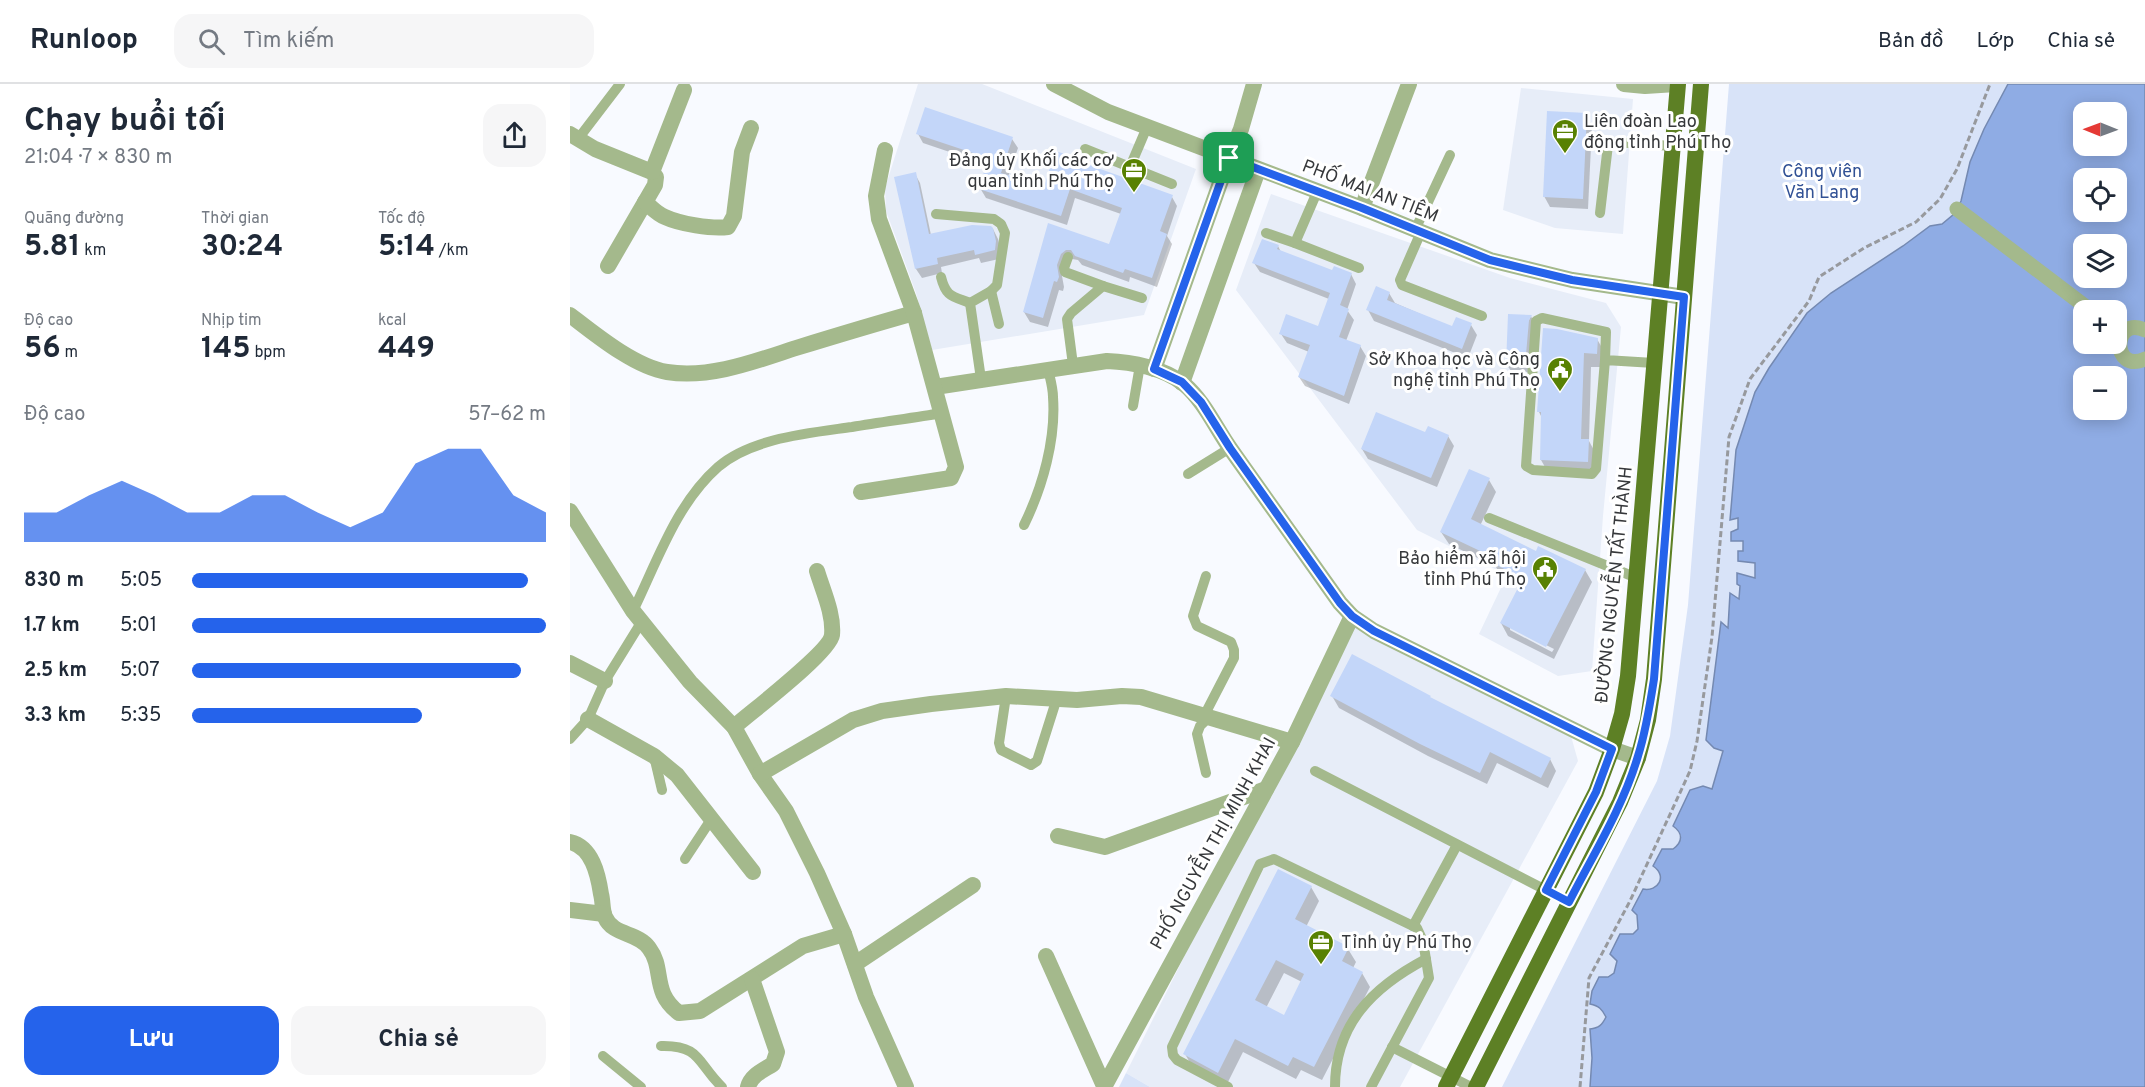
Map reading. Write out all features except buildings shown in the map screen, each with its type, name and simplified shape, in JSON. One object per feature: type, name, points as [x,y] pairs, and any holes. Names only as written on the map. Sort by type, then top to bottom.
[{"type":"main road","name":"ĐƯỜNG NGUYỄN TẤT THÀNH","points":[[1449,1082],[1596,792],[1622,714],[1637,579],[1677,84]]},
{"type":"main road","points":[[1476,1087],[1620,802],[1638,758],[1648,720],[1654,679],[1701,84]]},
{"type":"street","name":"PHỐ MAI AN TIÊM","points":[[1054,84],[1108,112],[1362,208],[1490,260],[1541,274],[1684,297]]},
{"type":"street","points":[[1147,367],[1241,129],[1254,84]]},
{"type":"street","points":[[1362,208],[1409,84]]},
{"type":"street","points":[[1624,84],[1645,86],[1677,84]]},
{"type":"street","points":[[652,172],[684,90]]},
{"type":"street","points":[[645,202],[663,216],[673,220],[716,228],[728,227],[734,216],[742,152],[751,128]]},
{"type":"street","points":[[574,136],[596,149],[652,172],[656,177],[655,185],[608,266]]},
{"type":"street","points":[[861,492],[951,478],[956,467],[914,313],[879,219],[876,196],[885,150]]},
{"type":"street","points":[[1182,382],[1258,170]]},
{"type":"street","points":[[1957,209],[2077,300]]},
{"type":"street","points":[[570,315],[600,339],[632,359],[666,372],[705,373],[750,362],[914,313]]},
{"type":"street","points":[[2127,329],[2136,327],[2145,330]]},
{"type":"street","points":[[2123,354],[2134,362],[2145,359]]},
{"type":"street","points":[[935,387],[1107,360],[1147,367],[1182,382],[1201,402],[1230,448],[1340,603],[1352,616],[1374,631],[1612,749],[1638,758]]},
{"type":"street","points":[[570,511],[638,616],[690,682],[734,727],[760,774],[786,811],[844,934],[866,997],[906,1087]]},
{"type":"street","points":[[734,727],[812,660],[832,638],[832,622],[817,571]]},
{"type":"street","name":"PHỐ NGUYỄN THỊ MINH KHAI","points":[[1104,1087],[1292,742],[1352,616]]},
{"type":"street","points":[[570,663],[605,681]]},
{"type":"street","points":[[760,774],[853,720],[892,710],[1006,696],[1057,699],[1141,697],[1292,742]]},
{"type":"street","points":[[588,719],[654,756],[677,775],[753,872]]},
{"type":"street","points":[[1058,836],[1105,847],[1266,789]]},
{"type":"street","points":[[570,842],[579,844],[586,850],[597,874],[604,914],[609,925],[649,947],[655,961],[662,994],[679,1014],[700,1011],[803,946],[844,934]]},
{"type":"street","points":[[855,964],[974,885]]},
{"type":"street","points":[[570,910],[604,914]]},
{"type":"street","points":[[1046,956],[1104,1087]]},
{"type":"street","points":[[748,1087],[750,1081],[773,1064],[777,1052],[752,979]]},
{"type":"lane","points":[[574,136],[620,84]]},
{"type":"lane","points":[[1130,167],[1147,127]]},
{"type":"lane","points":[[1600,213],[1608,145],[1613,142],[1672,147]]},
{"type":"lane","points":[[1085,149],[1172,184]]},
{"type":"lane","points":[[1450,155],[1400,280],[1402,285],[1482,316]]},
{"type":"lane","points":[[1295,243],[1317,192]]},
{"type":"lane","points":[[936,214],[994,219],[1001,224],[1005,233],[997,285],[992,291],[970,303]]},
{"type":"lane","points":[[1266,233],[1359,268]]},
{"type":"lane","points":[[1068,256],[1065,272],[1142,298]]},
{"type":"lane","points":[[941,277],[944,289],[950,295],[970,303]]},
{"type":"lane","points":[[1073,365],[1067,319],[1103,286]]},
{"type":"lane","points":[[992,291],[999,324]]},
{"type":"lane","points":[[970,303],[981,379]]},
{"type":"lane","points":[[1542,318],[1606,332],[1605,360],[1596,469],[1592,474],[1533,470],[1526,466],[1536,321],[1542,318]]},
{"type":"lane","points":[[1605,360],[1654,363]]},
{"type":"lane","points":[[1133,406],[1147,367]]},
{"type":"lane","points":[[1024,525],[1035,502],[1048,453],[1053,394],[1048,369]]},
{"type":"lane","points":[[570,739],[588,719],[638,616],[678,518],[695,492],[719,466],[747,449],[795,435],[942,413]]},
{"type":"lane","points":[[1188,474],[1230,448]]},
{"type":"lane","points":[[1489,518],[1637,579]]},
{"type":"lane","points":[[1206,576],[1193,616],[1197,626],[1231,642],[1234,650],[1234,658],[1197,734],[1206,773]]},
{"type":"lane","points":[[1006,696],[999,743],[1001,750],[1031,765],[1037,761],[1057,699]]},
{"type":"lane","points":[[654,756],[662,790]]},
{"type":"lane","points":[[1315,771],[1569,902]]},
{"type":"lane","points":[[685,859],[712,818]]},
{"type":"lane","points":[[1413,926],[1457,845]]},
{"type":"lane","points":[[1228,1087],[1177,1060],[1173,1055],[1172,1047],[1260,864],[1274,859],[1413,926],[1420,933],[1429,978],[1371,1087]]},
{"type":"lane","points":[[1335,1087],[1335,1071],[1340,1044],[1357,1013],[1378,990],[1401,972],[1426,959]]},
{"type":"lane","points":[[661,1046],[678,1046],[690,1050],[722,1087]]},
{"type":"lane","points":[[1392,1047],[1449,1082],[1471,1087]]},
{"type":"lane","points":[[603,1056],[641,1087]]},
{"type":"path","points":[[1580,1087],[1589,978],[1630,901],[1690,771],[1697,741],[1712,638],[1729,437],[1750,379],[1809,301],[1819,277],[1864,248],[1916,222],[1940,199],[1957,169],[1990,84]]},
{"type":"shaded area","points":[[918,84],[982,84],[1196,169],[1144,315],[932,350],[916,293],[886,211],[885,188]]},
{"type":"shaded area","points":[[1521,88],[1633,99],[1623,234],[1555,228],[1503,210]]},
{"type":"shaded area","points":[[1271,194],[1510,278],[1606,303],[1621,327],[1603,516],[1592,671],[1558,676],[1479,634],[1507,575],[1417,530],[1236,290]]},
{"type":"shaded area","points":[[1355,626],[1571,736],[1578,761],[1400,1087],[1150,1087],[1126,1073]]},
{"type":"green space","name":"Công viên Văn Lang","points":[[1729,84],[2008,84],[1984,129],[1970,162],[1961,201],[1954,214],[1942,224],[1930,226],[1831,293],[1807,313],[1755,392],[1736,450],[1731,520],[1738,517],[1743,551],[1755,563],[1755,578],[1740,585],[1739,600],[1730,594],[1728,629],[1721,622],[1723,751],[1712,789],[1673,826],[1679,833],[1680,840],[1676,847],[1667,850],[1654,866],[1660,873],[1660,880],[1657,886],[1649,890],[1637,915],[1638,929],[1633,934],[1627,935],[1615,957],[1617,961],[1614,973],[1604,978],[1590,1004],[1600,1008],[1606,1017],[1602,1025],[1591,1029],[1590,1087],[1502,1087],[1657,781],[1670,736],[1688,605]]},
{"type":"green space","points":[[1126,1073],[1150,1087],[1119,1087]]},
{"type":"water","points":[[2008,84],[2145,84],[2145,1087],[1590,1087],[1592,1058],[1590,1029],[1600,1026],[1606,1017],[1600,1008],[1590,1004],[1592,991],[1599,977],[1608,977],[1614,973],[1617,961],[1610,954],[1620,934],[1633,934],[1638,929],[1637,915],[1632,910],[1643,889],[1653,888],[1659,882],[1660,874],[1653,866],[1662,849],[1673,849],[1679,843],[1680,835],[1673,826],[1690,790],[1703,786],[1712,789],[1723,751],[1714,748],[1706,740],[1721,622],[1728,628],[1730,593],[1739,599],[1740,586],[1737,584],[1737,573],[1755,578],[1755,563],[1738,561],[1738,551],[1743,551],[1743,541],[1731,541],[1731,532],[1738,529],[1738,518],[1730,520],[1736,450],[1755,392],[1807,313],[1831,293],[1930,226],[1942,224],[1954,214],[1961,201],[1970,162],[1984,129]]},
{"type":"place","name":"Liên đoàn Lao động tỉnh Phú Thọ","points":[[1565,155]]},
{"type":"place","name":"Đảng ủy Khối các cơ quan tỉnh Phú Thọ","points":[[1134,194]]},
{"type":"place","name":"Sở Khoa học và Công nghệ tỉnh Phú Thọ","points":[[1560,393]]},
{"type":"place","name":"Bảo hiểm xã hội tỉnh Phú Thọ","points":[[1545,592]]},
{"type":"place","name":"Tỉnh ủy Phú Thọ","points":[[1321,966]]},
{"type":"route","points":[[1229,158],[1362,208],[1490,260],[1572,280],[1684,297],[1654,679],[1648,720],[1638,758],[1620,802],[1569,902],[1546,890],[1596,792],[1612,749],[1374,631],[1352,616],[1340,603],[1230,448],[1201,402],[1182,382],[1154,369],[1229,158]]}]
